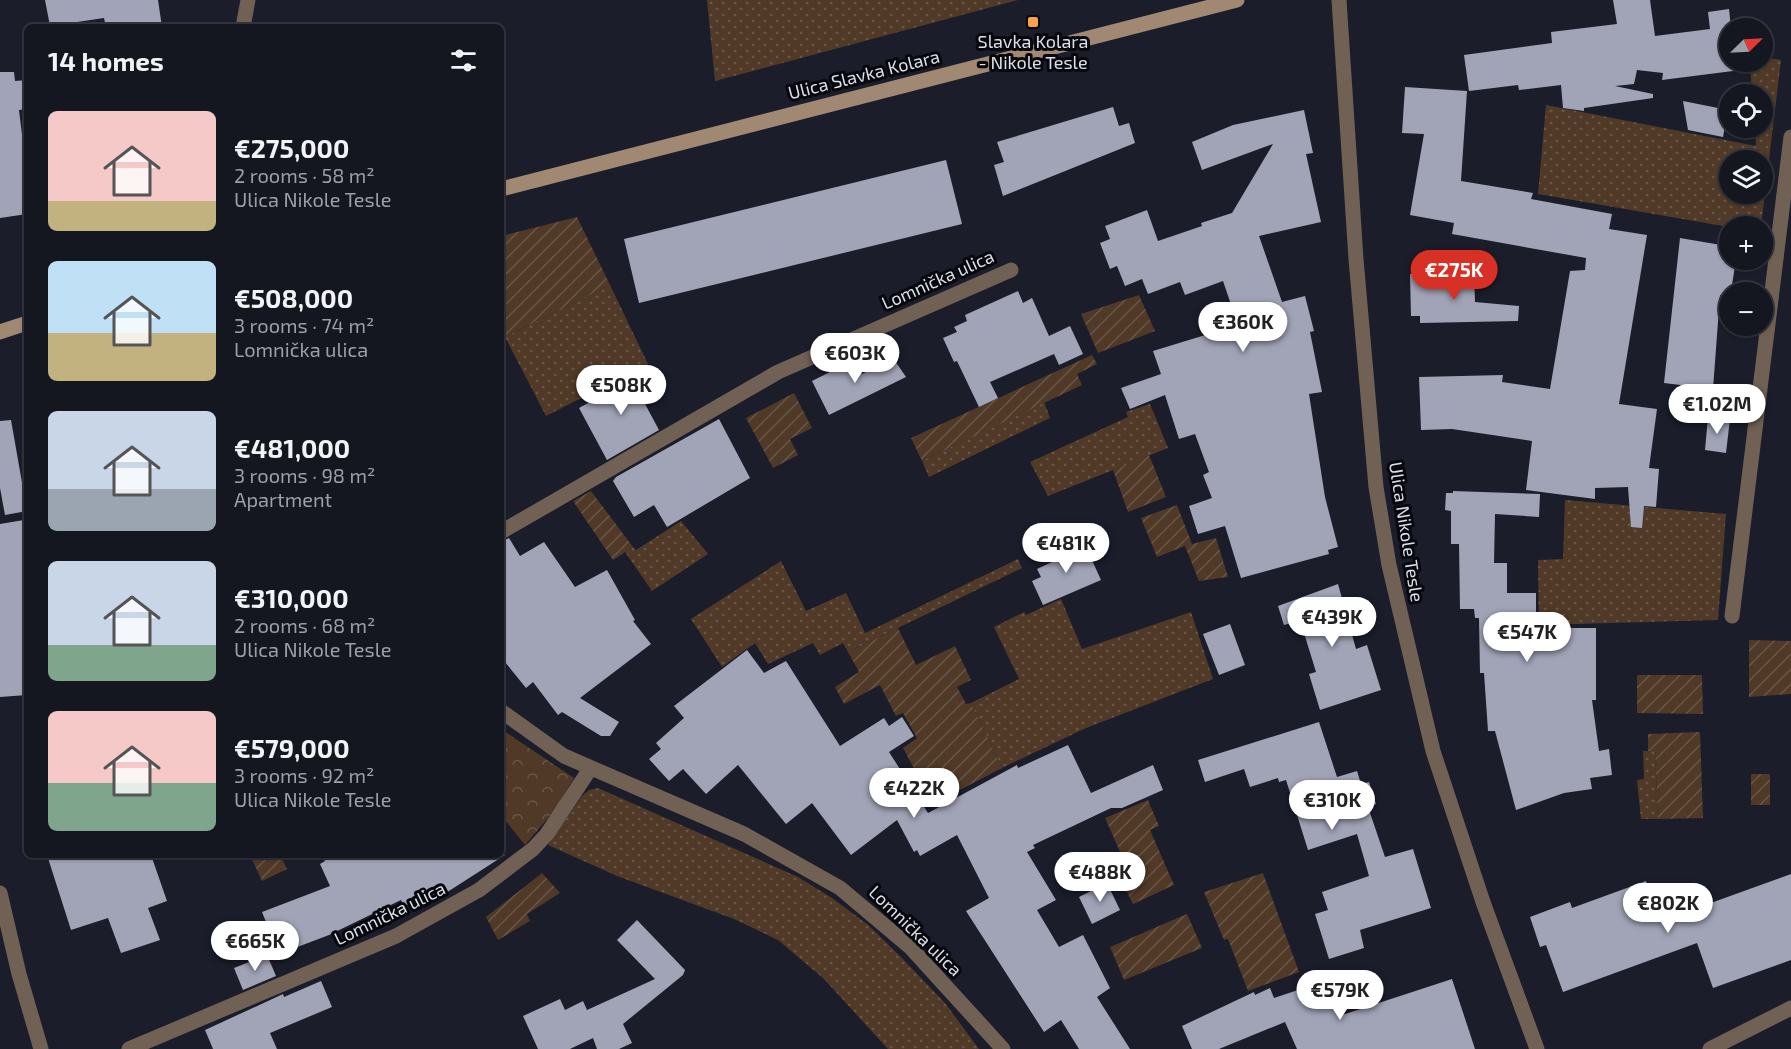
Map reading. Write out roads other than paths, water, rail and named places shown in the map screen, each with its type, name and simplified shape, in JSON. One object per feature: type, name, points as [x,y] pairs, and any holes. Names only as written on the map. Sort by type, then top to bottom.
[{"type":"main road","name":"Ulica Slavka Kolara","points":[[504,188],[1237,0]]},
{"type":"main road","points":[[0,332],[24,324]]},
{"type":"street","points":[[244,24],[248,0]]},
{"type":"street","name":"Ulica Nikole Tesle","points":[[1339,0],[1356,259],[1376,487],[1389,565],[1433,751],[1473,872],[1537,1049]]},
{"type":"street","points":[[1732,616],[1791,137]]},
{"type":"street","name":"Lomnička ulica","points":[[504,530],[778,372],[1011,270]]},
{"type":"street","name":"Lomnička ulica","points":[[504,713],[540,742],[590,769],[744,834],[840,888],[910,947],[1003,1049]]},
{"type":"street","name":"Lomnička ulica","points":[[129,1049],[396,936],[479,891],[533,849],[547,834],[590,769]]},
{"type":"street","points":[[0,893],[18,974],[41,1049]]},
{"type":"street","points":[[1710,1049],[1791,1009]]},
{"type":"place","name":"Slavka Kolara - Nikole Tesle","points":[[1033,22]]}]
